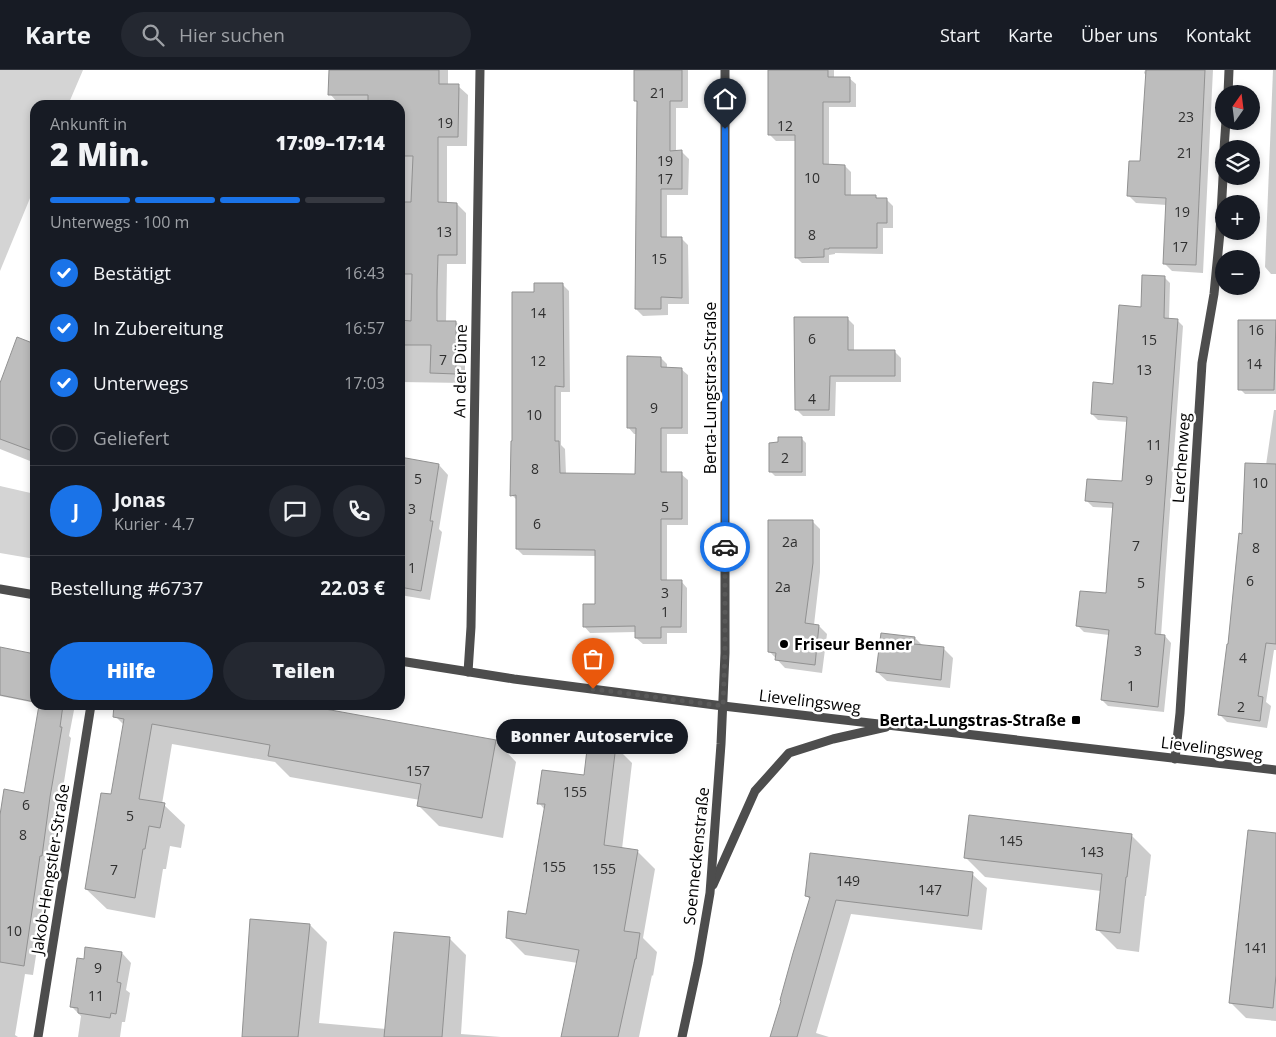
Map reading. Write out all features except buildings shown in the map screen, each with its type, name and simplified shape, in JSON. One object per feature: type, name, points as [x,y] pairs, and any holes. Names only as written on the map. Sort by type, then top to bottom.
[{"type":"street","name":"An der Düne","points":[[468,672],[471,627],[480,70]]},
{"type":"street","name":"Berta-Lungstras-Straße","points":[[723,706],[725,653],[725,70]]},
{"type":"street","points":[[1228,85],[1229,70]]},
{"type":"street","name":"Lerchenweg","points":[[1175,759],[1180,714],[1202,363],[1214,294],[1223,185]]},
{"type":"street","points":[[0,588],[30,594]]},
{"type":"street","name":"Lievelingsweg","points":[[405,662],[723,706],[1276,770]]},
{"type":"street","name":"Soenneckenstraße","points":[[682,1037],[710,892],[723,706]]},
{"type":"street","name":"Jakob-Hengstler-Straße","points":[[38,1037],[90,710]]},
{"type":"street","points":[[710,892],[755,791],[789,753],[833,739],[891,726]]},
{"type":"shaded area","points":[[0,70],[83,70],[70,100],[30,100],[30,198],[0,271]]},
{"type":"shaded area","points":[[0,486],[30,493],[30,558],[0,553]]},
{"type":"way so far","points":[[593,689],[723,706],[725,547]]},
{"type":"place","name":"Friseur Benner","points":[[784,644]]},
{"type":"place","name":"Bonner Autoservice","points":[[593,689]]},
{"type":"place","name":"Berta-Lungstras-Straße","points":[[1076,720]]},
{"type":"route","points":[[725,129],[725,547]]}]
